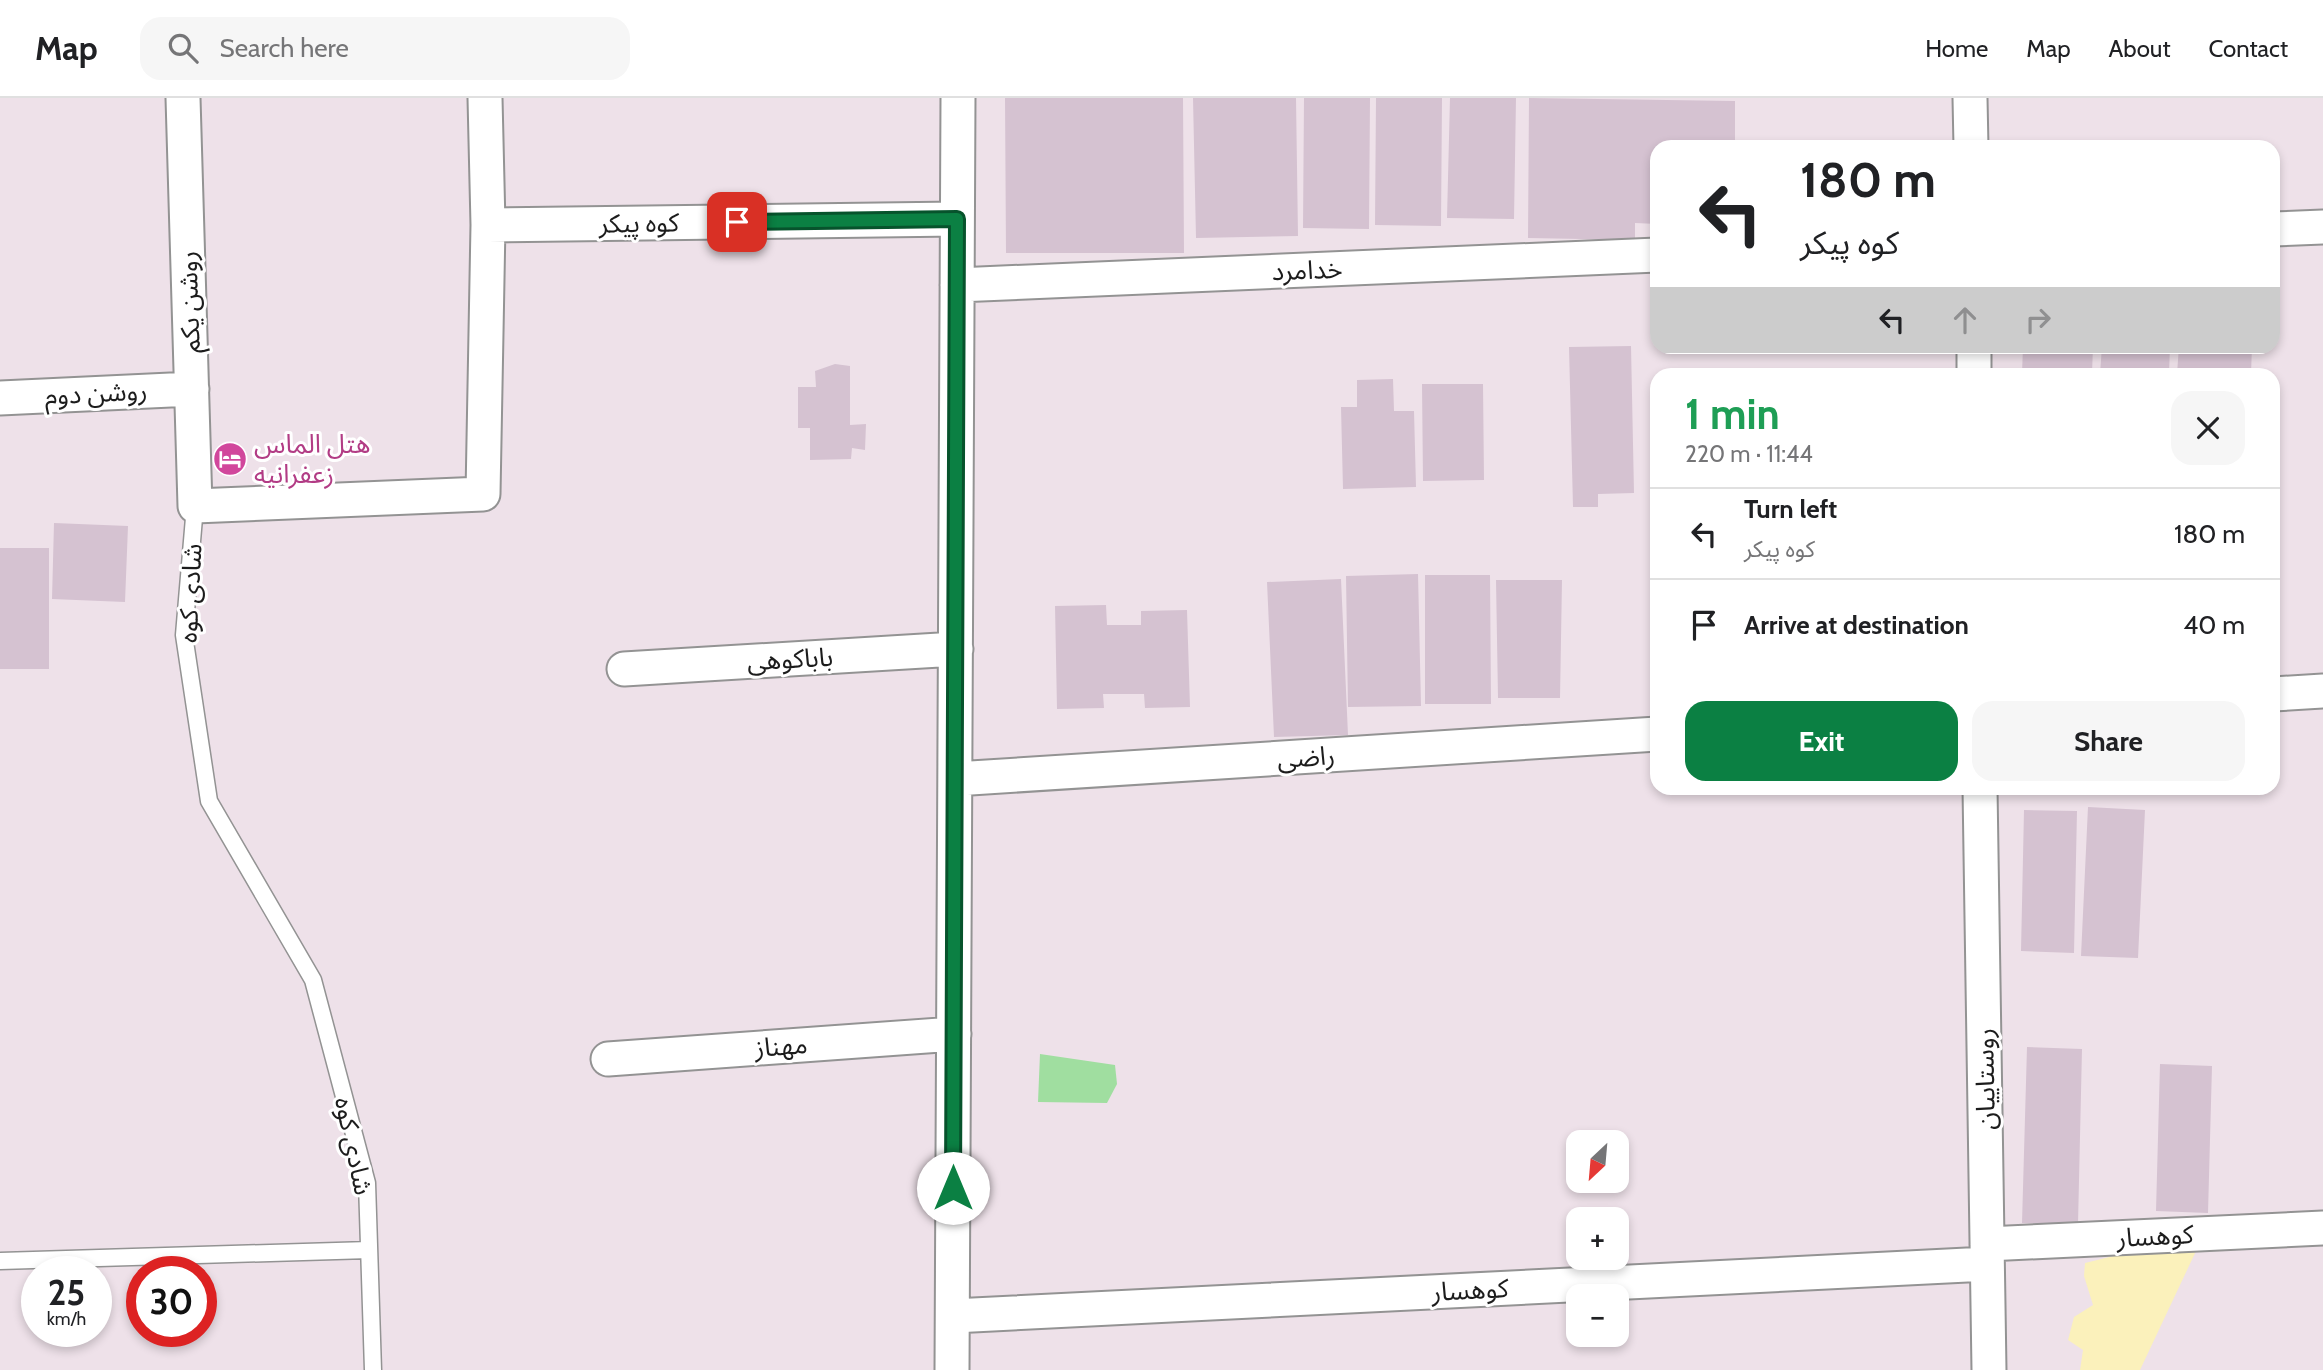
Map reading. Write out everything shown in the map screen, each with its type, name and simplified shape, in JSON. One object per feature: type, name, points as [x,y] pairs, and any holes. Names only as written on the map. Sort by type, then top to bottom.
[{"type":"street","name":"روشن یکم","points":[[183,98],[195,506]]},
{"type":"street","name":"شادی کوه","points":[[195,506],[483,495],[488,225],[485,98]]},
{"type":"street","points":[[952,1370],[958,98]]},
{"type":"street","points":[[1970,98],[1971,140]]},
{"type":"street","name":"کوه پیکر","points":[[488,225],[957,219]]},
{"type":"street","points":[[2280,229],[2323,227]]},
{"type":"street","name":"خدامرد","points":[[957,285],[1650,256]]},
{"type":"street","name":"روشن دوم","points":[[0,398],[192,389]]},
{"type":"street","name":"باباکوهی","points":[[624,669],[956,649]]},
{"type":"street","points":[[2280,694],[2323,691]]},
{"type":"street","name":"راضی","points":[[955,779],[1650,734]]},
{"type":"street","name":"روستاییان","points":[[1980,795],[1989,1370]]},
{"type":"street","name":"مهناز","points":[[608,1059],[954,1034]]},
{"type":"street","name":"کوهسار","points":[[953,1316],[1987,1254],[2323,1228]]},
{"type":"lane","name":"شادی کوه","points":[[195,506],[184,635],[209,801],[313,980],[367,1183],[373,1370]]},
{"type":"lane","points":[[0,1261],[369,1250]]},
{"type":"shaded area","points":[[1040,1054],[1115,1065],[1117,1084],[1107,1103],[1038,1102]]},
{"type":"shaded area","points":[[2204,1234],[2140,1370],[2080,1370],[2083,1350],[2068,1340],[2074,1317],[2093,1305],[2084,1276],[2085,1263]]},
{"type":"building","points":[[1005,98],[1183,98],[1184,253],[1006,253]]},
{"type":"building","points":[[1193,98],[1296,98],[1298,236],[1196,238]]},
{"type":"building","points":[[1304,98],[1370,98],[1369,229],[1303,228]]},
{"type":"building","points":[[1376,98],[1442,98],[1441,226],[1375,225]]},
{"type":"building","points":[[1450,98],[1516,98],[1514,219],[1447,218]]},
{"type":"building","points":[[1529,98],[1735,101],[1735,140],[1650,140],[1650,224],[1635,223],[1635,240],[1528,238]]},
{"type":"building","points":[[1631,346],[1634,493],[1598,494],[1598,507],[1573,507],[1569,347]]},
{"type":"building","points":[[2023,354],[2093,354],[2092,368],[2022,368]]},
{"type":"building","points":[[2101,354],[2170,354],[2169,368],[2100,368]]},
{"type":"building","points":[[2178,354],[2252,354],[2251,368],[2177,368]]},
{"type":"building","points":[[835,364],[850,366],[850,425],[866,424],[865,450],[852,448],[851,459],[810,460],[810,428],[798,428],[798,387],[816,387],[815,371]]},
{"type":"building","points":[[1393,379],[1394,411],[1414,411],[1416,487],[1343,489],[1341,407],[1357,407],[1357,380]]},
{"type":"building","points":[[1422,384],[1483,384],[1484,480],[1423,481]]},
{"type":"building","points":[[54,523],[128,526],[125,602],[52,599]]},
{"type":"building","points":[[0,548],[49,548],[49,669],[0,669]]},
{"type":"building","points":[[1418,574],[1421,706],[1348,707],[1346,576]]},
{"type":"building","points":[[1425,575],[1490,575],[1491,704],[1425,704]]},
{"type":"building","points":[[1341,579],[1348,735],[1274,737],[1267,582]]},
{"type":"building","points":[[1496,580],[1562,580],[1560,698],[1498,698]]},
{"type":"building","points":[[1106,605],[1107,625],[1141,625],[1141,611],[1187,610],[1190,707],[1145,708],[1144,694],[1103,694],[1104,708],[1057,709],[1055,606]]},
{"type":"building","points":[[2088,807],[2145,810],[2138,958],[2081,956]]},
{"type":"building","points":[[2024,810],[2077,811],[2074,953],[2021,951]]},
{"type":"building","points":[[2027,1047],[2082,1049],[2078,1224],[2022,1223]]},
{"type":"building","points":[[2160,1064],[2212,1066],[2208,1213],[2156,1211]]},
{"type":"place","name":"هتل الماس زعفرانیه","points":[[230,459]]},
{"type":"route","points":[[737,222],[957,219],[953,1188]]}]
